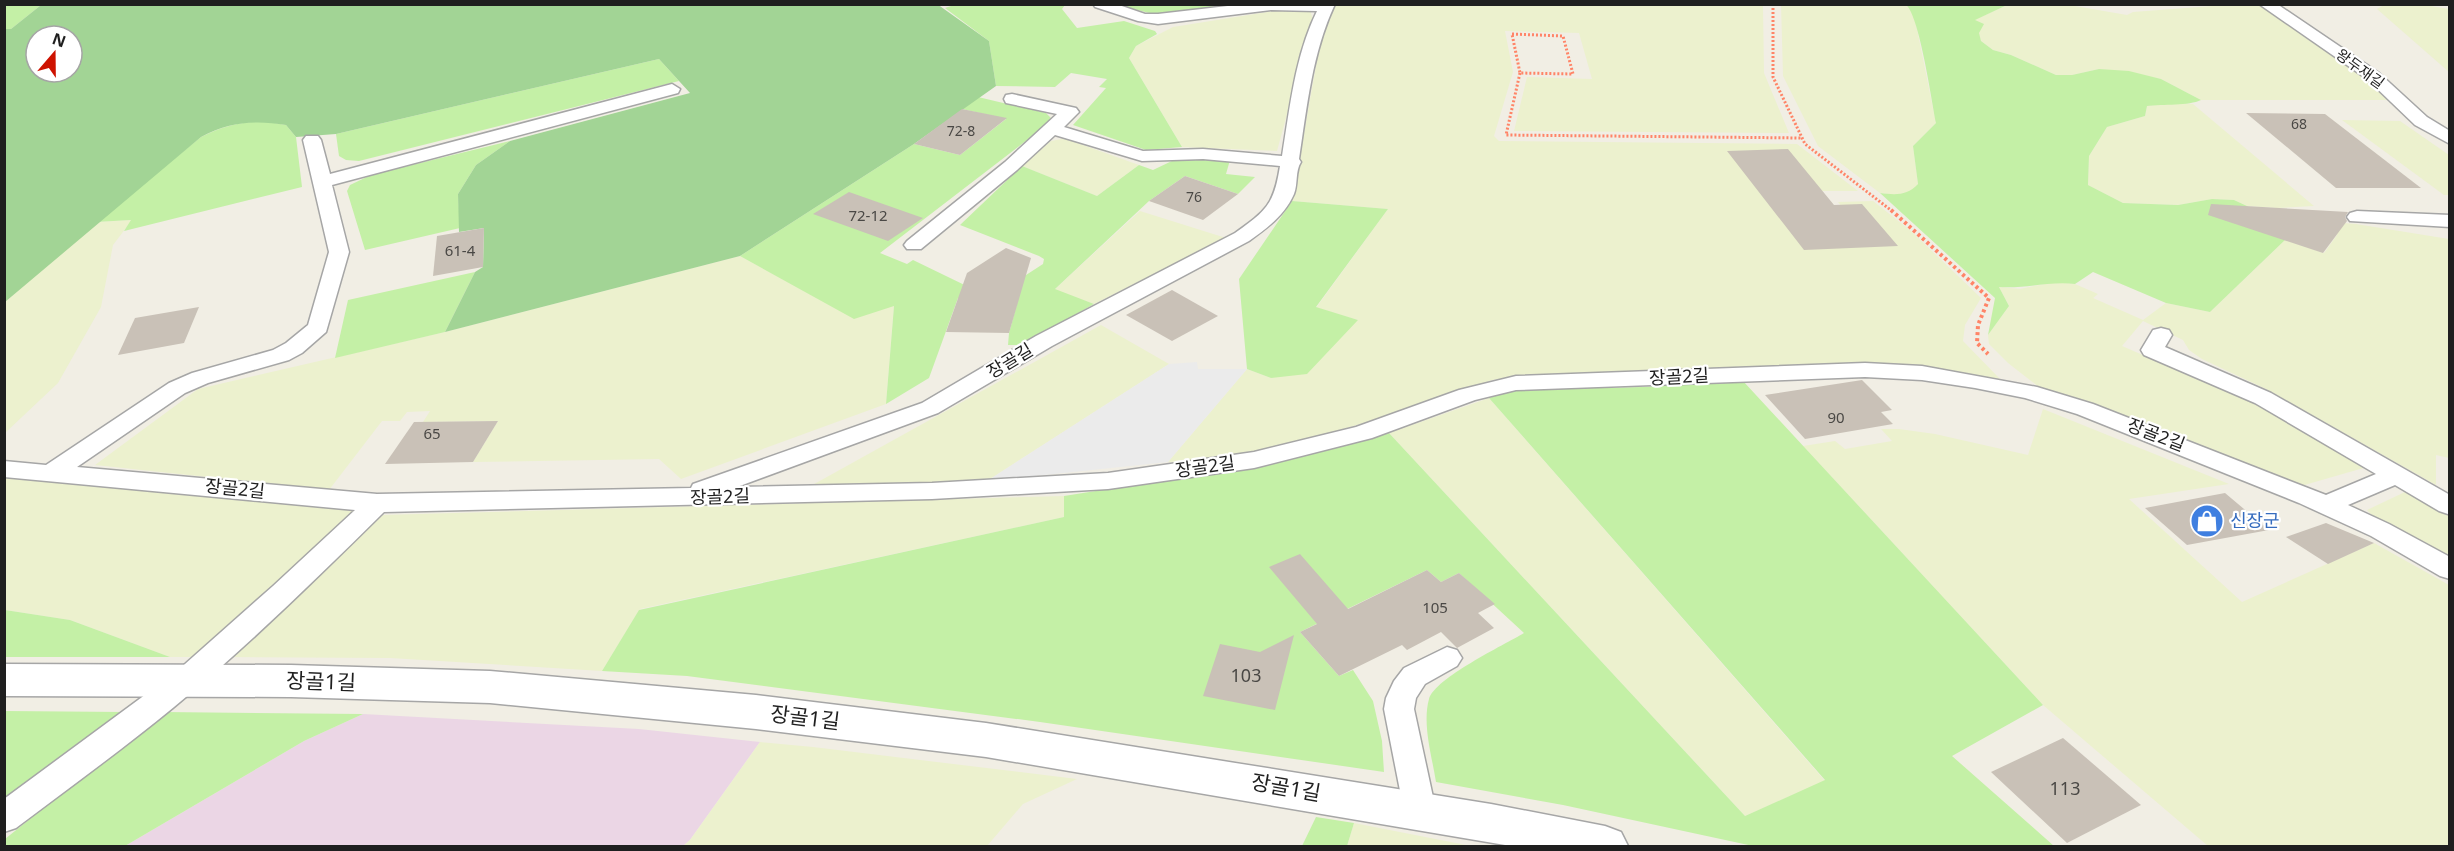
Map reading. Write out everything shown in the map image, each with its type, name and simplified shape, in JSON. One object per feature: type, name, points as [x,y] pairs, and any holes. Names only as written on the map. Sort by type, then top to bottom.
[{"type":"street","name":"장골1길","points":[[4,680],[291,681],[490,687],[756,712],[986,741],[1420,811],[1605,846]]},
{"type":"lane","name":"장골길","points":[[681,498],[930,408],[1044,341],[1242,237],[1268,218],[1285,193],[1292,162],[1301,90],[1316,29],[1327,6],[1271,6],[1158,20],[1143,18],[1100,4]]},
{"type":"lane","name":"왕두재길","points":[[2266,4],[2373,76],[2421,121],[2450,139]]},
{"type":"lane","points":[[322,182],[672,89]]},
{"type":"lane","points":[[914,246],[1011,166],[1070,112],[1012,99]]},
{"type":"lane","points":[[1052,129],[1142,156],[1212,154],[1292,162]]},
{"type":"lane","points":[[53,472],[182,385],[281,355],[312,334],[318,327],[339,252],[312,140]]},
{"type":"lane","points":[[2357,217],[2450,221]]},
{"type":"lane","points":[[2161,336],[2152,350],[2262,398],[2448,505]]},
{"type":"lane","name":"장골2길","points":[[4,469],[377,503],[932,491],[1108,481],[1254,460],[1363,433],[1467,395],[1516,383],[1865,370],[1922,373],[2029,392],[2106,416],[2325,505],[2380,530],[2450,569]]},
{"type":"lane","points":[[2325,505],[2396,476]]},
{"type":"lane","points":[[4,818],[185,681],[298,580],[377,503]]},
{"type":"lane","points":[[1420,811],[1399,709],[1401,693],[1411,678],[1447,658]]},
{"type":"path","points":[[1773,4],[1773,77],[1805,144],[1874,195],[1989,298],[1978,325],[1977,343],[2029,392]]},
{"type":"path","points":[[1520,73],[1573,74],[1563,36],[1512,34],[1520,73],[1506,135],[1802,138]]},
{"type":"shaded area","points":[[1197,362],[1198,369],[1247,369],[1168,462],[987,481],[1169,364]]},
{"type":"shaded area","points":[[363,714],[639,729],[760,742],[690,840],[683,846],[125,846],[304,741]]},
{"type":"green space","points":[[937,4],[989,41],[996,86],[914,144],[740,256],[445,332],[475,272],[483,267],[484,228],[459,232],[458,194],[476,165],[510,141],[690,93],[659,59],[336,134],[296,137],[286,125],[264,123],[232,125],[211,132],[201,137],[5,302],[5,29],[11,29],[41,5]]},
{"type":"green space","points":[[957,4],[1065,5],[1062,9],[1077,28],[1124,21],[1155,31],[1157,34],[1136,46],[1129,58],[1182,147],[1146,150],[1073,125],[1106,88],[1099,87],[1107,79],[1071,73],[1055,87],[996,86],[989,41],[945,8]]},
{"type":"green space","points":[[1781,4],[1906,4],[1911,8],[1936,123],[1913,146],[1918,184],[1912,191],[1897,195],[1880,193],[1818,146],[1783,76]]},
{"type":"green space","points":[[4,5],[41,5],[11,29],[5,29]]},
{"type":"green space","points":[[1118,5],[1241,5],[1153,14]]},
{"type":"green space","points":[[1333,5],[1763,5],[1764,73],[1789,133],[1514,131],[1527,77],[1592,79],[1579,33],[1505,31],[1513,72],[1494,136],[1499,141],[1797,144],[1858,191],[1772,191],[1857,225],[1838,202],[1873,201],[1911,231],[1981,298],[1965,325],[1963,341],[2000,379],[1932,368],[1520,376],[1492,380],[1419,407],[1288,445],[1218,459],[1168,462],[1247,369],[1271,378],[1358,320],[1316,308],[1388,209],[1292,201],[1323,26]]},
{"type":"green space","points":[[1906,5],[2007,5],[1975,20],[1984,24],[1979,33],[1981,41],[1993,50],[2011,55],[2056,75],[2072,75],[2099,69],[2129,71],[2161,79],[2201,100],[2183,104],[2147,106],[2145,116],[2107,127],[2089,156],[2088,185],[2123,203],[2178,205],[2212,199],[2234,200],[2247,206],[2285,240],[2210,312],[2166,303],[2093,272],[2075,284],[1999,287],[2009,306],[1988,335],[1995,298],[1880,193],[1900,194],[1910,191],[1918,184],[1913,146],[1936,123],[1916,24]]},
{"type":"green space","points":[[2007,5],[2069,5],[2127,15],[2133,12],[2225,5],[2261,5],[2366,76],[2391,100],[2201,100],[2161,79],[2099,69],[2072,75],[2056,75],[2011,55],[1993,50],[1981,41],[1974,20]]},
{"type":"green space","points":[[2384,5],[2425,5],[2449,9],[2449,72],[2377,9]]},
{"type":"green space","points":[[1280,10],[1310,11],[1313,19],[1277,151],[1182,147],[1129,58],[1136,46],[1173,27]]},
{"type":"green space","points":[[659,59],[679,81],[359,161],[346,160],[339,156],[336,134]]},
{"type":"green space","points":[[978,97],[1046,113],[1051,118],[1048,124],[880,253],[907,264],[913,260],[979,292],[997,294],[1043,264],[1044,259],[1039,256],[960,225],[1022,166],[1097,196],[1139,165],[1153,170],[1174,160],[1230,160],[1226,174],[1255,177],[1238,194],[1185,176],[1149,201],[1055,289],[1094,304],[1022,345],[1008,345],[1018,300],[958,298],[929,378],[886,404],[894,306],[854,319],[740,256],[914,144],[960,155],[1006,119],[962,109]]},
{"type":"green space","points":[[2172,103],[2193,104],[2314,206],[2277,208],[2247,206],[2234,200],[2212,199],[2178,205],[2123,203],[2088,185],[2089,156],[2107,127],[2145,116],[2147,106]]},
{"type":"green space","points":[[2342,120],[2400,121],[2449,155],[2449,195],[2444,195]]},
{"type":"green space","points":[[263,121],[286,125],[296,137],[302,187],[124,231],[131,220],[96,222],[201,137],[231,125]]},
{"type":"green space","points":[[1062,139],[1139,165],[1097,196],[1022,166],[1051,141]]},
{"type":"green space","points":[[510,141],[476,165],[458,194],[460,228],[365,250],[347,191],[350,185],[371,175]]},
{"type":"green space","points":[[1292,201],[1388,209],[1316,307],[1358,320],[1307,374],[1271,378],[1247,369],[1239,279]]},
{"type":"green space","points":[[1140,211],[1226,238],[1094,304],[1054,290]]},
{"type":"green space","points":[[132,220],[113,245],[101,307],[58,383],[5,433],[5,302],[96,222]]},
{"type":"green space","points":[[2329,222],[2356,224],[2449,239],[2449,458],[2436,455],[2436,485],[2266,389],[2202,359],[2189,350],[2183,340],[2143,321],[2122,346],[2249,401],[2367,467],[2301,486],[2154,426],[2039,387],[2008,363],[1989,344],[1988,335],[2009,306],[1999,287],[2020,289],[2054,282],[2075,284],[2098,294],[2093,298],[2143,320],[2166,303],[2210,312],[2285,240],[2324,253],[2337,235]]},
{"type":"green space","points":[[740,256],[854,318],[894,305],[886,404],[681,479],[659,459],[473,462],[498,421],[423,422],[430,411],[407,412],[400,421],[382,421],[329,490],[95,465],[198,389],[445,332]]},
{"type":"green space","points":[[475,272],[445,332],[335,358],[348,300]]},
{"type":"green space","points":[[1101,325],[1169,364],[987,481],[807,488]]},
{"type":"green space","points":[[1743,381],[2043,705],[1952,756],[2054,846],[1753,846],[1563,805],[1436,782],[1427,730],[1429,699],[1434,691],[1456,672],[1524,633],[1459,573],[1441,582],[1427,570],[1300,632],[1339,676],[1353,670],[1373,701],[1382,741],[1384,772],[1040,722],[687,676],[602,671],[639,610],[1064,517],[1064,496],[1267,464],[1389,433],[1745,816],[1825,780],[1489,398],[1533,389],[1625,388]]},
{"type":"green space","points":[[1489,398],[1825,781],[1745,816],[1389,433]]},
{"type":"green space","points":[[2043,409],[2229,484],[2129,499],[2242,602],[2374,543],[2449,585],[2449,846],[2208,846],[2043,705],[1803,446],[1835,441],[1845,449],[1892,441],[1881,429],[1899,429],[1935,434],[2028,455]]},
{"type":"green space","points":[[4,475],[63,478],[357,510],[196,657],[170,657],[70,620],[5,610]]},
{"type":"green space","points":[[2407,491],[2449,514],[2449,563],[2377,521],[2367,510]]},
{"type":"green space","points":[[1064,496],[1064,517],[640,609],[602,671],[390,658],[228,657],[383,515]]},
{"type":"green space","points":[[5,610],[70,620],[170,657],[5,657]]},
{"type":"green space","points":[[5,711],[125,712],[5,805]]},
{"type":"green space","points":[[163,712],[363,714],[304,741],[125,846],[5,846],[5,839]]},
{"type":"green space","points":[[760,742],[1077,779],[1023,804],[987,846],[683,846],[690,840]]},
{"type":"green space","points":[[1316,817],[1354,823],[1347,846],[1302,846]]},
{"type":"green space","points":[[1354,823],[1471,846],[1347,846]]},
{"type":"building","points":[[962,109],[1007,118],[960,155],[914,144]]},
{"type":"building","points":[[2246,113],[2325,114],[2421,188],[2336,188]]},
{"type":"building","points":[[1788,149],[1834,205],[1862,204],[1898,246],[1804,250],[1727,151]]},
{"type":"building","points":[[1185,176],[1238,194],[1203,220],[1149,201]]},
{"type":"building","points":[[849,192],[923,218],[888,241],[813,214]]},
{"type":"building","points":[[2211,204],[2348,212],[2345,217],[2347,221],[2323,253],[2208,215]]},
{"type":"building","points":[[484,228],[483,267],[433,276],[437,236]]},
{"type":"building","points":[[1006,248],[1031,258],[1009,333],[946,332],[967,273]]},
{"type":"building","points":[[1172,290],[1218,316],[1172,341],[1126,315]]},
{"type":"building","points":[[199,307],[184,343],[118,355],[135,318]]},
{"type":"building","points":[[1862,380],[1892,410],[1881,412],[1893,424],[1805,439],[1765,395]]},
{"type":"building","points":[[498,421],[473,462],[385,464],[414,422]]},
{"type":"building","points":[[2225,493],[2269,530],[2187,545],[2145,508]]},
{"type":"building","points":[[2326,523],[2374,543],[2328,564],[2286,537]]},
{"type":"building","points":[[1300,554],[1348,609],[1427,570],[1441,582],[1459,573],[1495,604],[1478,613],[1494,628],[1457,648],[1441,632],[1407,650],[1402,645],[1339,676],[1300,632],[1317,624],[1269,567]]},
{"type":"building","points":[[1294,635],[1275,710],[1203,696],[1220,644],[1260,652]]},
{"type":"building","points":[[2063,738],[2141,805],[2067,843],[1991,772]]},
{"type":"place","name":"신장군","points":[[2207,521]]}]
